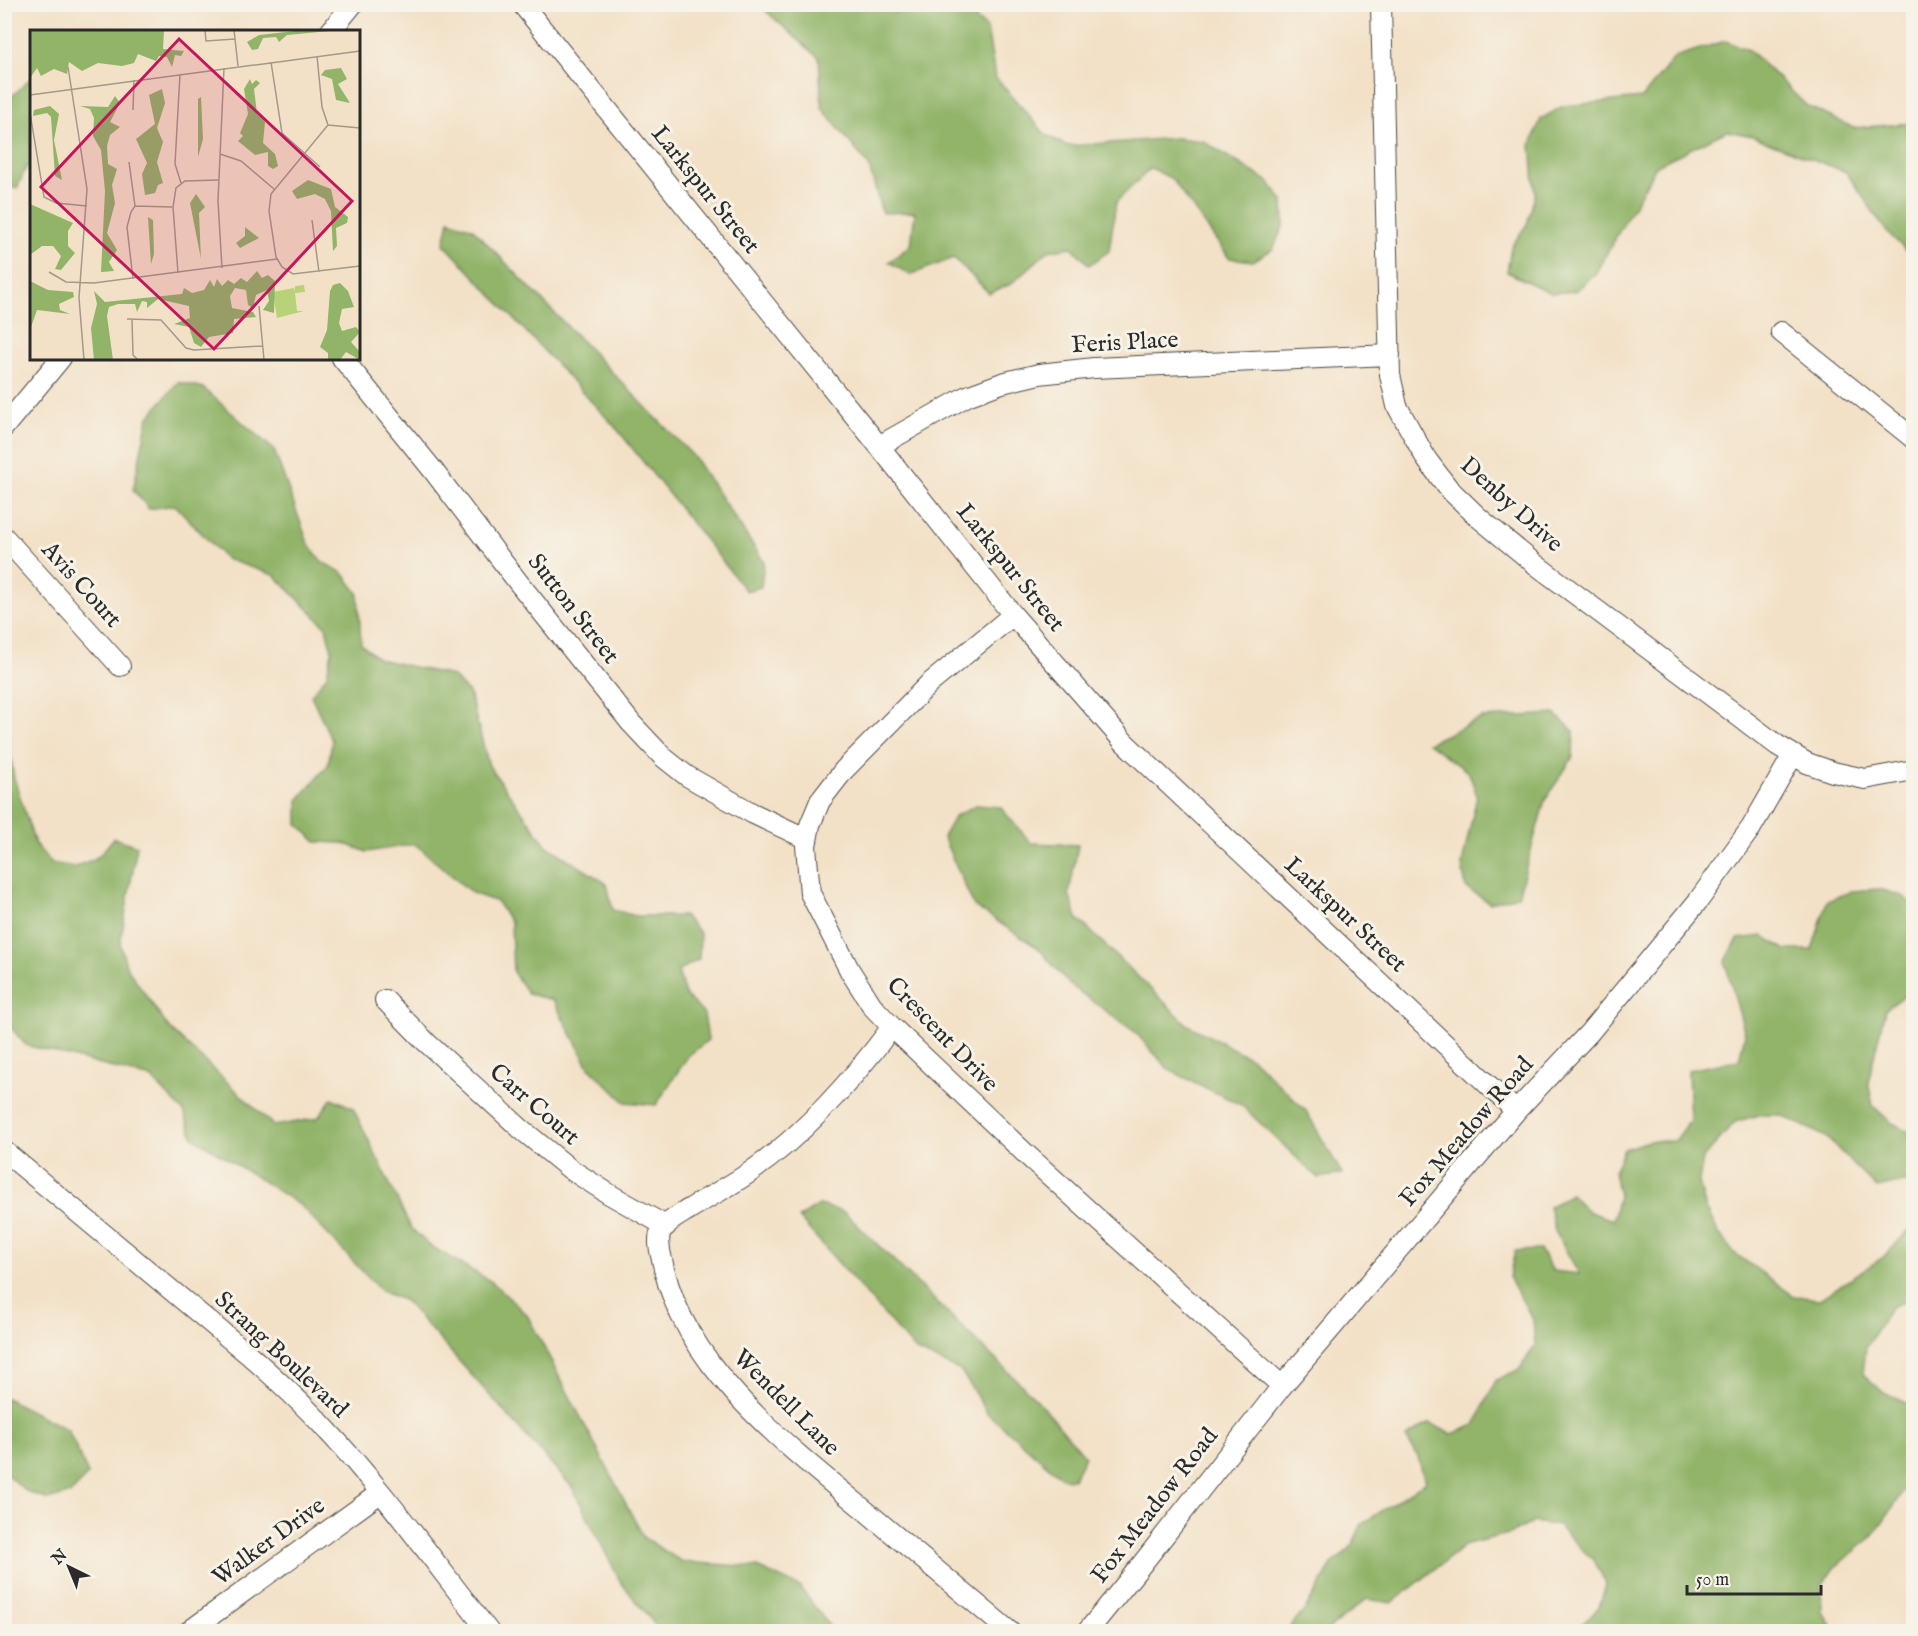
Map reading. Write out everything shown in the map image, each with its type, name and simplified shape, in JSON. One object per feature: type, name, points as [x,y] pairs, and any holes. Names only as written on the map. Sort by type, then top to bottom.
[{"type":"street","points":[[332,30],[353,4]]},
{"type":"street","name":"Larkspur Street","points":[[522,4],[1013,615],[1125,743],[1516,1111]]},
{"type":"street","name":"Denby Drive","points":[[1381,4],[1390,375],[1397,406],[1427,460],[1449,489],[1478,517],[1535,564],[1793,755]]},
{"type":"street","points":[[1781,332],[1914,439]]},
{"type":"street","name":"Feris Place","points":[[879,446],[967,396],[1002,383],[1039,374],[1094,368],[1390,355]]},
{"type":"street","points":[[4,427],[59,360]]},
{"type":"street","name":"Sutton Street","points":[[344,360],[631,723],[663,757],[687,776],[752,813],[807,839]]},
{"type":"street","name":"Avis Court","points":[[4,537],[120,666]]},
{"type":"street","name":"Crescent Drive","points":[[1013,615],[929,684],[844,770],[820,801],[810,825],[806,846],[810,893],[850,971],[873,1006],[892,1027],[1027,1155],[1282,1386]]},
{"type":"street","points":[[1793,755],[1824,769],[1865,778],[1914,770]]},
{"type":"street","name":"Fox Meadow Road","points":[[1087,1632],[1282,1386],[1516,1111],[1589,1033],[1698,901],[1750,828],[1793,755]]},
{"type":"street","name":"Carr Court","points":[[386,1000],[426,1042],[570,1169],[666,1226]]},
{"type":"street","points":[[666,1226],[674,1218],[753,1170],[782,1147],[815,1116],[870,1057],[892,1027]]},
{"type":"street","name":"Strang Boulevard","points":[[4,1150],[279,1382],[325,1429],[380,1493],[489,1632]]},
{"type":"street","name":"Wendell Lane","points":[[666,1226],[662,1230],[659,1244],[668,1285],[685,1324],[709,1363],[734,1392],[800,1456],[1010,1632]]},
{"type":"street","name":"Walker Drive","points":[[188,1632],[380,1493]]},
{"type":"green space","points":[[759,5],[868,5],[891,13],[945,5],[968,12],[987,28],[995,77],[1046,135],[1068,146],[1176,138],[1203,141],[1269,182],[1283,201],[1284,225],[1273,249],[1253,261],[1229,258],[1172,179],[1151,168],[1116,202],[1109,251],[1089,265],[1072,247],[1048,251],[1011,284],[989,293],[954,258],[910,275],[889,262],[911,245],[915,212],[882,213],[869,166],[822,108],[819,58]]},
{"type":"green space","points":[[1725,41],[1749,50],[1807,106],[1854,128],[1913,123],[1913,257],[1887,232],[1846,172],[1752,136],[1727,131],[1657,165],[1595,274],[1576,291],[1551,293],[1507,272],[1511,247],[1527,224],[1535,195],[1531,144],[1541,119],[1563,106],[1642,98],[1675,57]]},
{"type":"green space","points":[[30,79],[30,166],[27,166],[17,188],[5,187],[5,103]]},
{"type":"green space","points":[[449,220],[472,228],[694,457],[764,562],[761,587],[746,591],[617,429],[444,244]]},
{"type":"green space","points":[[178,382],[203,388],[274,450],[308,543],[322,562],[343,573],[358,593],[361,644],[379,659],[452,676],[469,693],[489,766],[547,846],[607,884],[613,910],[636,916],[684,916],[700,933],[699,959],[678,971],[685,995],[704,1014],[708,1040],[688,1056],[656,1105],[625,1102],[589,1067],[553,1000],[528,994],[513,972],[511,923],[497,902],[472,893],[415,844],[367,852],[343,843],[316,842],[298,824],[298,800],[328,765],[332,741],[311,695],[327,675],[332,651],[326,627],[274,575],[226,559],[175,505],[149,509],[133,490],[148,418]]},
{"type":"green space","points":[[4,709],[14,778],[35,844],[51,863],[76,867],[98,857],[114,838],[137,846],[120,944],[127,968],[168,1027],[274,1126],[318,1118],[332,1098],[353,1108],[411,1228],[429,1245],[492,1282],[527,1315],[644,1538],[682,1562],[757,1567],[800,1587],[830,1627],[829,1631],[660,1631],[620,1581],[572,1487],[405,1301],[381,1291],[300,1205],[193,1137],[184,1112],[151,1078],[26,1045],[5,1021]]},
{"type":"green space","points":[[1555,714],[1574,731],[1573,757],[1545,800],[1518,896],[1490,903],[1466,888],[1462,864],[1477,796],[1469,773],[1428,743],[1482,718]]},
{"type":"green space","points":[[976,805],[1000,807],[1031,843],[1078,845],[1069,894],[1077,918],[1188,1025],[1253,1059],[1306,1111],[1342,1174],[1318,1178],[1241,1105],[1169,1070],[1135,1032],[1070,985],[1038,948],[974,906],[943,837],[955,816]]},
{"type":"green space","points":[[1879,889],[1903,896],[1913,906],[1913,999],[1904,996],[1885,1010],[1868,1082],[1873,1106],[1892,1123],[1913,1133],[1913,1180],[1877,1188],[1826,1137],[1781,1115],[1758,1115],[1735,1122],[1703,1158],[1699,1182],[1705,1206],[1718,1232],[1733,1252],[1794,1296],[1820,1299],[1885,1256],[1913,1226],[1913,1298],[1891,1307],[1866,1347],[1863,1374],[1882,1391],[1913,1406],[1913,1478],[1872,1537],[1834,1568],[1821,1587],[1822,1611],[1836,1631],[1575,1631],[1599,1607],[1606,1584],[1595,1562],[1558,1526],[1534,1522],[1512,1533],[1467,1544],[1392,1603],[1367,1599],[1326,1631],[1287,1631],[1305,1610],[1332,1565],[1351,1547],[1362,1524],[1425,1482],[1418,1457],[1406,1437],[1429,1423],[1452,1434],[1475,1425],[1496,1380],[1520,1369],[1535,1345],[1533,1320],[1509,1277],[1515,1251],[1540,1250],[1553,1271],[1579,1274],[1555,1231],[1549,1207],[1571,1194],[1587,1211],[1613,1220],[1619,1196],[1614,1172],[1624,1149],[1649,1141],[1675,1141],[1690,1121],[1688,1070],[1739,1060],[1745,1034],[1725,962],[1738,939],[1763,936],[1786,950],[1812,950],[1827,901],[1852,891]]},
{"type":"green space","points":[[819,1205],[844,1212],[1038,1401],[1085,1456],[1073,1479],[1062,1478],[987,1413],[961,1371],[916,1351],[799,1218]]},
{"type":"green space","points":[[4,1397],[68,1430],[88,1474],[71,1493],[48,1500],[26,1491],[5,1473]]}]
